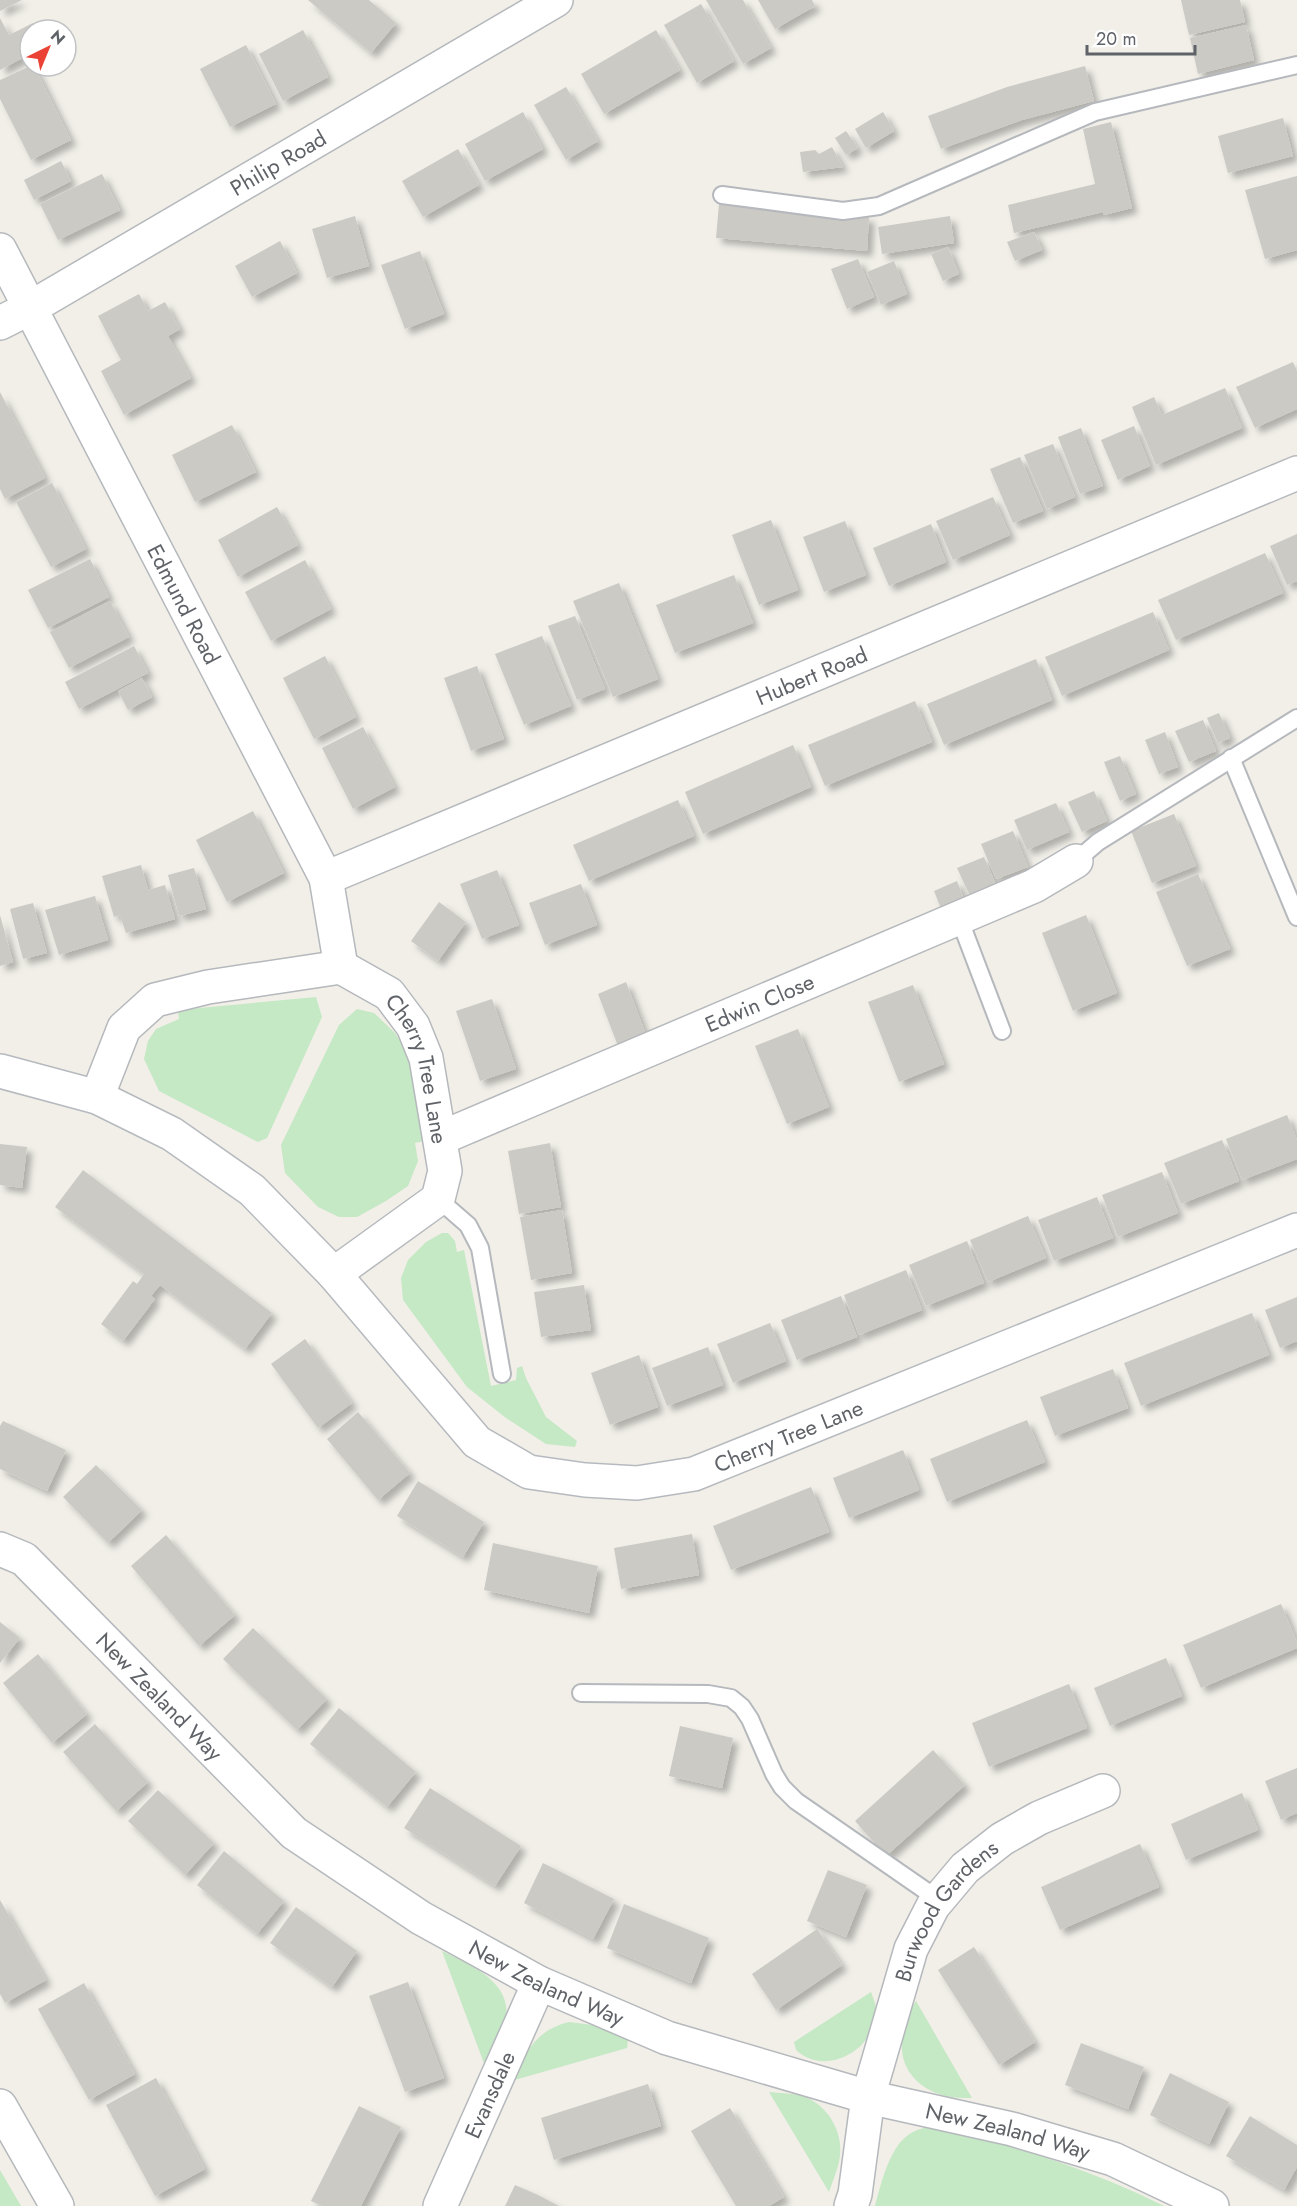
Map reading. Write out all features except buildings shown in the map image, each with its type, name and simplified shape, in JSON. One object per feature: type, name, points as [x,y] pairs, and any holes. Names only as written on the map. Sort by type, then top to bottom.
[{"type":"street","name":"Philip Road","points":[[0,323],[30,308],[556,0]]},
{"type":"street","name":"Edmund Road","points":[[0,250],[326,878],[340,967]]},
{"type":"street","name":"Hubert Road","points":[[326,878],[1297,473]]},
{"type":"street","name":"Edwin Close","points":[[441,1137],[1034,886],[1076,861]]},
{"type":"street","points":[[98,1097],[124,1028],[155,1000],[208,987],[340,967]]},
{"type":"street","name":"Cherry Tree Lane","points":[[340,967],[389,994],[413,1026],[426,1059],[441,1137],[445,1171],[438,1199]]},
{"type":"street","name":"Cherry Tree Lane","points":[[0,1071],[98,1097],[172,1134],[252,1190],[334,1274],[477,1442],[529,1472],[585,1480],[637,1483],[694,1474],[1297,1230]]},
{"type":"street","points":[[334,1274],[438,1199]]},
{"type":"street","name":"New Zealand Way","points":[[0,1548],[24,1559],[294,1833],[421,1918],[539,1983],[667,2038],[868,2097],[1012,2129],[1113,2160],[1212,2206]]},
{"type":"street","name":"Burwood Gardens","points":[[852,2206],[868,2097],[911,1949],[933,1906],[965,1868],[1002,1839],[1040,1818],[1103,1791]]},
{"type":"street","name":"Evansdale","points":[[440,2206],[539,1983]]},
{"type":"street","points":[[0,2106],[57,2206]]},
{"type":"lane","points":[[722,195],[843,212],[879,206],[1095,112],[1297,65]]},
{"type":"lane","points":[[1076,861],[1098,842],[1297,718]]},
{"type":"lane","points":[[1231,758],[1297,917]]},
{"type":"lane","points":[[959,918],[1002,1031]]},
{"type":"lane","points":[[438,1199],[468,1225],[480,1248],[502,1374]]},
{"type":"lane","points":[[581,1693],[708,1694],[730,1698],[742,1707],[750,1719],[774,1774],[796,1801],[939,1900]]},
{"type":"green space","points":[[316,997],[322,1017],[267,1138],[258,1142],[159,1091],[144,1059],[148,1041],[156,1029],[179,1019],[178,1010]]},
{"type":"green space","points":[[357,1009],[374,1013],[395,1033],[406,1050],[412,1066],[424,1141],[415,1143],[418,1161],[408,1186],[357,1217],[339,1217],[318,1207],[285,1173],[281,1145],[339,1025]]},
{"type":"green space","points":[[442,1233],[448,1233],[455,1241],[457,1252],[464,1250],[491,1386],[516,1380],[517,1368],[522,1366],[546,1417],[577,1441],[575,1447],[546,1444],[506,1418],[467,1387],[403,1300],[401,1278],[408,1260],[426,1242]]},
{"type":"green space","points":[[442,1951],[475,1968],[495,1984],[502,1994],[506,2005],[505,2024],[485,2066]]},
{"type":"green space","points":[[871,1992],[876,2008],[874,2024],[868,2037],[859,2047],[835,2060],[821,2061],[808,2058],[796,2050],[794,2042]]},
{"type":"green space","points":[[916,2001],[972,2098],[951,2097],[929,2090],[908,2070],[902,2052],[902,2042],[908,2016]]},
{"type":"green space","points":[[569,2022],[593,2025],[628,2040],[627,2048],[511,2081],[527,2052],[539,2037]]},
{"type":"green space","points":[[769,2092],[798,2095],[811,2100],[825,2111],[836,2127],[840,2155],[829,2192]]},
{"type":"green space","points":[[931,2126],[1050,2159],[1079,2169],[1164,2206],[875,2206],[892,2154],[898,2145],[913,2132]]},
{"type":"green space","points":[[0,2170],[21,2206],[0,2206]]}]
